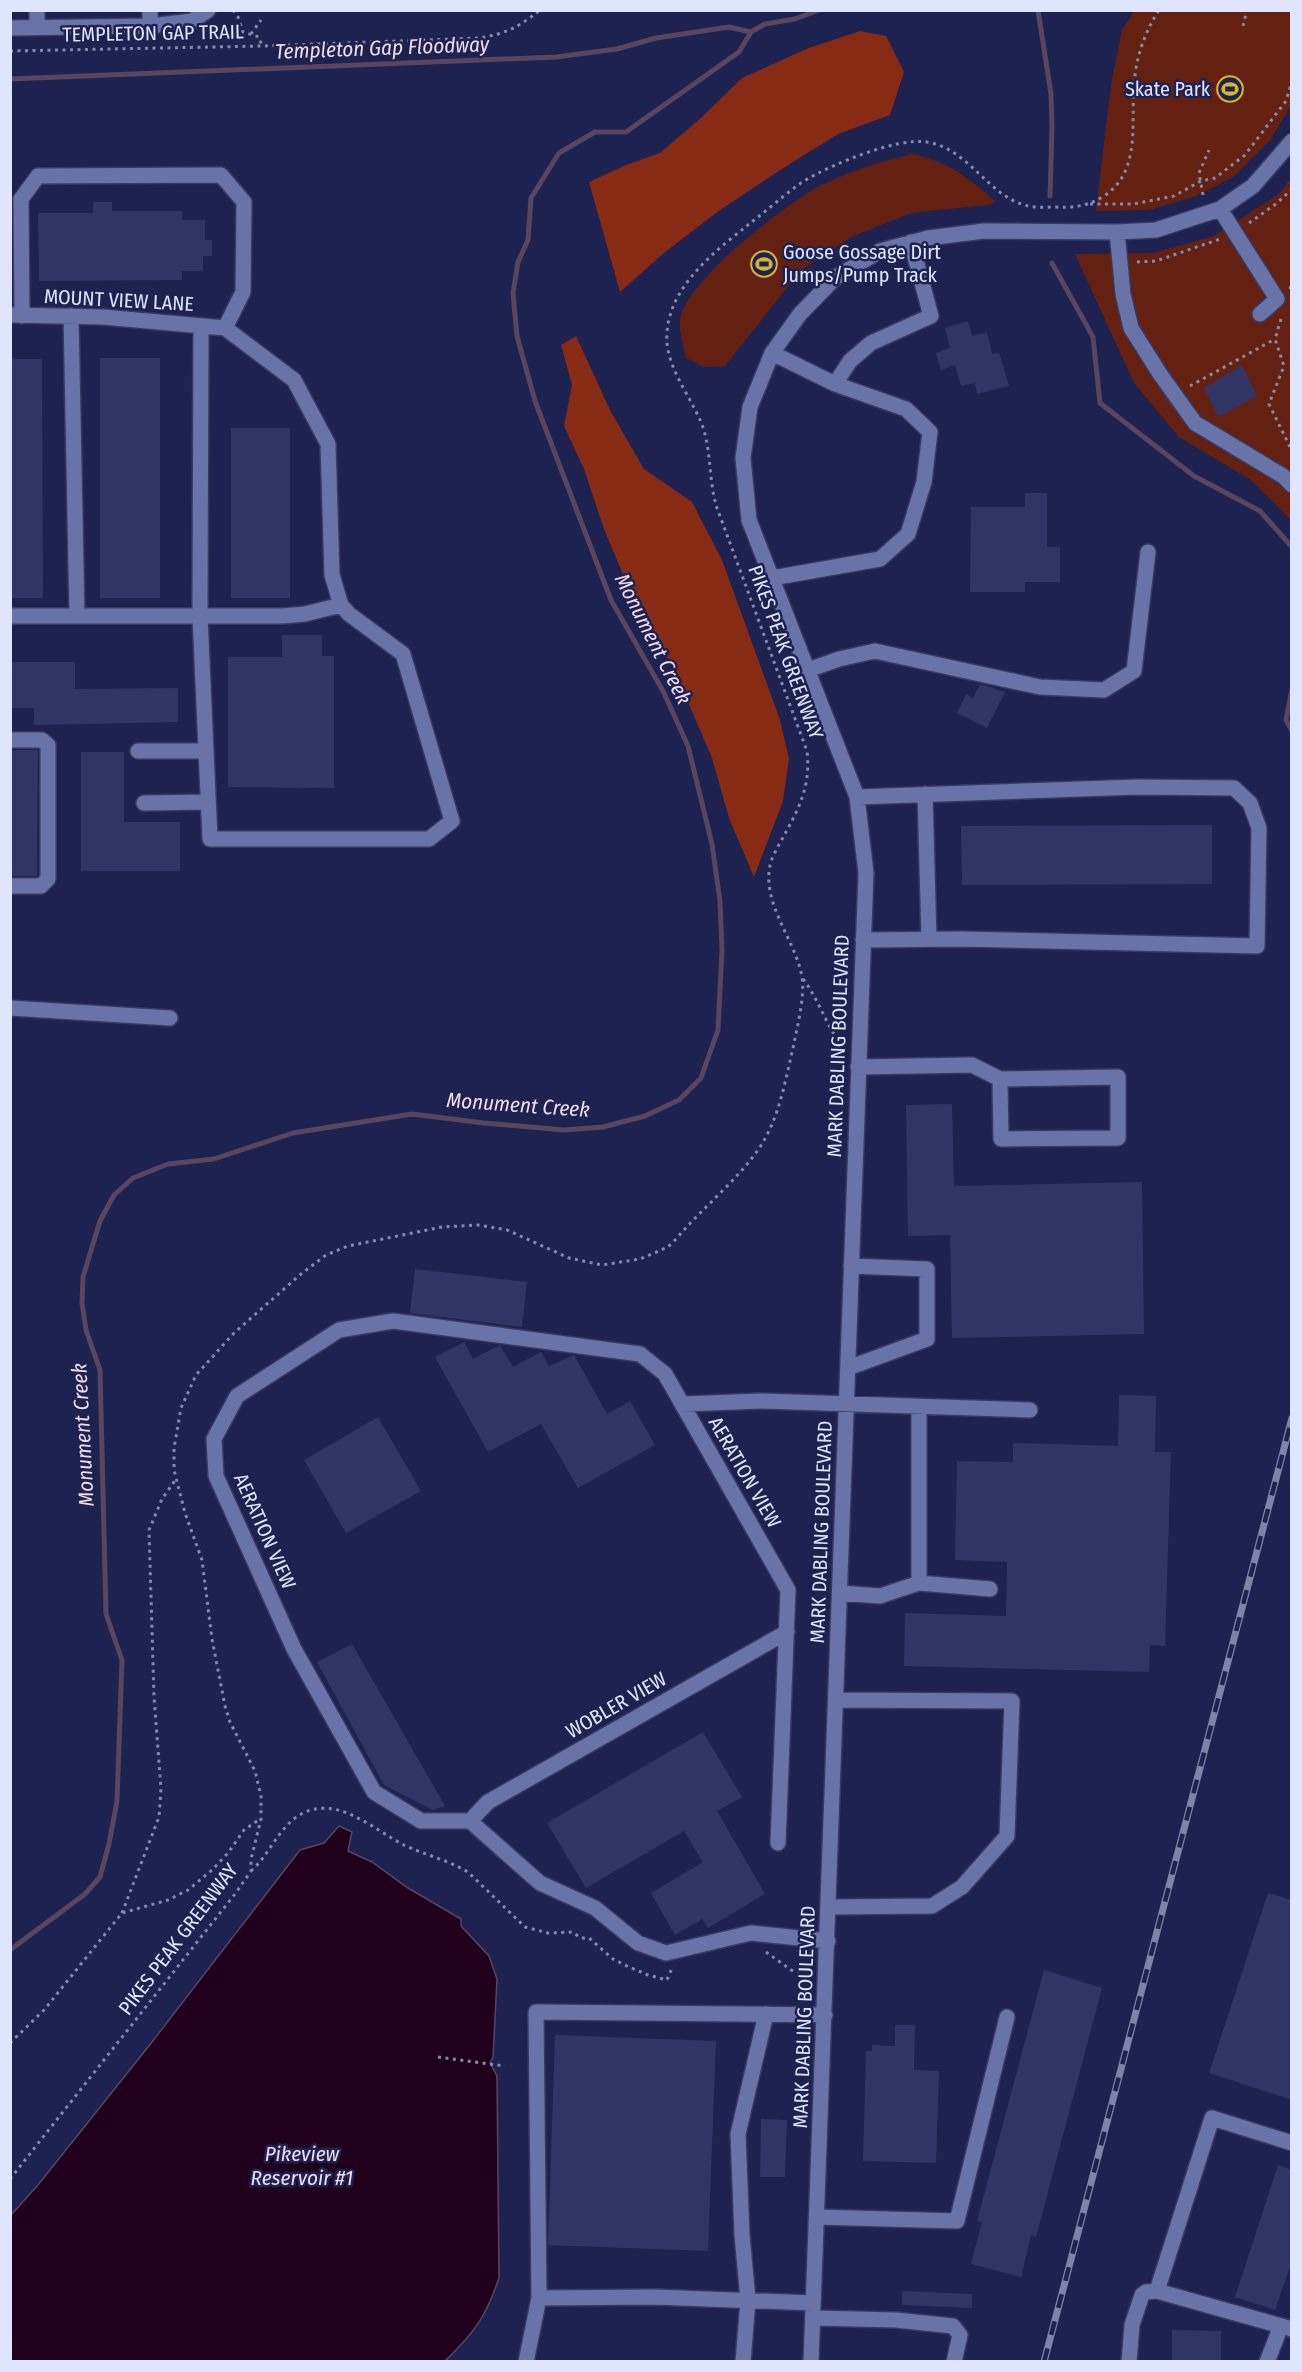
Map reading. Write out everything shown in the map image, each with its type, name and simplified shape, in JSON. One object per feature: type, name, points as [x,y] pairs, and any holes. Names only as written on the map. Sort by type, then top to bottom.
[{"type":"street","points":[[37,10],[37,28]]},
{"type":"street","points":[[10,28],[37,28],[150,18],[192,21],[208,10]]},
{"type":"street","name":"MARK DABLING BOULEVARD","points":[[811,2361],[866,873],[857,797],[750,520],[743,458],[750,407],[772,353],[800,314],[836,277],[880,251],[927,238],[984,231],[1156,230],[1220,209],[1253,186],[1292,141]]},
{"type":"street","points":[[16,316],[21,199],[38,176],[221,175],[244,202],[243,292],[225,328],[294,380],[328,444],[332,575],[341,605],[349,614],[403,654],[452,820],[429,839],[210,839],[200,616],[201,326]]},
{"type":"street","points":[[1220,209],[1277,299],[1260,314]]},
{"type":"street","points":[[1117,232],[1123,294],[1131,328],[1160,374],[1195,423],[1283,476],[1292,485]]},
{"type":"street","points":[[835,384],[850,361],[871,343],[931,316],[911,242]]},
{"type":"street","name":"MOUNT VIEW LANE","points":[[16,316],[103,316],[225,328]]},
{"type":"street","points":[[71,316],[77,616]]},
{"type":"street","points":[[772,353],[835,384],[906,409],[930,432],[924,482],[908,534],[880,559],[772,578]]},
{"type":"street","points":[[808,670],[838,659],[875,651],[1040,687],[1104,690],[1134,671],[1148,552]]},
{"type":"street","points":[[10,616],[305,615],[341,605]]},
{"type":"street","points":[[10,740],[42,740],[48,746],[48,879],[41,886],[10,886]]},
{"type":"street","points":[[138,751],[206,751]]},
{"type":"street","points":[[857,797],[1138,787],[1234,788],[1250,803],[1259,828],[1257,946],[929,939],[862,940]]},
{"type":"street","points":[[925,795],[929,939]]},
{"type":"street","points":[[144,803],[208,802]]},
{"type":"street","points":[[10,1008],[170,1018]]},
{"type":"street","points":[[858,1067],[972,1065],[1000,1079],[1118,1077],[1118,1138],[1001,1139],[1000,1079]]},
{"type":"street","points":[[848,1368],[927,1340],[927,1269],[851,1266]]},
{"type":"street","name":"AERATION VIEW","points":[[470,1821],[421,1821],[374,1792],[294,1649],[216,1476],[214,1439],[237,1396],[339,1330],[393,1322],[640,1354],[665,1374],[788,1590],[778,1843]]},
{"type":"street","points":[[682,1404],[761,1401],[1030,1410]]},
{"type":"street","points":[[919,1407],[919,1583]]},
{"type":"street","points":[[840,1593],[880,1596],[919,1583],[990,1589]]},
{"type":"street","name":"WOBLER VIEW","points":[[470,1821],[488,1802],[787,1632]]},
{"type":"street","points":[[829,1907],[932,1906],[962,1887],[1007,1836],[1012,1701],[836,1700]]},
{"type":"street","points":[[470,1821],[540,1883],[595,1908],[638,1942],[666,1953],[751,1933],[828,1941]]},
{"type":"street","points":[[526,2361],[539,2298],[536,2012],[825,2014]]},
{"type":"street","points":[[743,2361],[748,2300],[742,2235],[738,2134],[766,2014]]},
{"type":"street","points":[[817,2217],[957,2221],[1007,2017]]},
{"type":"street","points":[[1157,2291],[1212,2118],[1292,2143]]},
{"type":"street","points":[[1129,2361],[1131,2325],[1142,2295],[1146,2292],[1157,2291],[1289,2328],[1267,2361]]},
{"type":"street","points":[[539,2298],[655,2297],[813,2302]]},
{"type":"street","points":[[813,2318],[896,2320],[952,2326],[960,2335],[954,2361]]},
{"type":"path","points":[[233,10],[243,32],[259,37],[262,46]]},
{"type":"path","name":"TEMPLETON GAP TRAIL","points":[[10,51],[262,46],[500,35],[517,27],[540,10]]},
{"type":"path","name":"PIKES PEAK GREENWAY","points":[[10,2179],[251,1871],[251,1859],[261,1819],[260,1785],[228,1715],[220,1686],[202,1560],[176,1479],[174,1448],[179,1419],[196,1375],[234,1333],[301,1274],[327,1255],[368,1241],[464,1225],[507,1230],[569,1258],[591,1264],[626,1263],[668,1247],[745,1166],[765,1137],[781,1098],[800,1010],[802,978],[796,957],[775,908],[770,883],[770,867],[773,856],[806,791],[809,771],[807,751],[717,508],[710,478],[707,445],[701,423],[669,353],[667,330],[671,312],[687,282],[709,258],[789,192],[824,170],[901,143],[924,141],[951,150],[1005,195],[1026,205],[1071,208],[1090,204],[1114,187],[1127,170],[1132,145],[1138,59],[1148,29],[1159,10]]},
{"type":"path","points":[[1243,26],[1247,10]]},
{"type":"path","points":[[251,34],[261,20]]},
{"type":"path","points":[[1090,204],[1134,204],[1174,196],[1201,181],[1215,178],[1245,155],[1286,101],[1292,81]]},
{"type":"path","points":[[1203,195],[1199,173],[1209,150]]},
{"type":"path","points":[[1119,262],[1156,261],[1207,245],[1235,233],[1276,204],[1292,189]]},
{"type":"path","points":[[1288,297],[1292,279]]},
{"type":"path","points":[[1282,318],[1275,339],[1284,366],[1269,404],[1292,451]]},
{"type":"path","points":[[1190,386],[1275,339]]},
{"type":"path","points":[[802,978],[809,987],[831,1032],[858,1067]]},
{"type":"path","points":[[10,2043],[44,2010],[123,1913],[159,1817],[161,1789],[154,1697],[149,1530],[162,1499],[176,1479]]},
{"type":"path","points":[[251,1871],[296,1817],[309,1812],[333,1809],[364,1821],[402,1844],[459,1866],[525,1927],[548,1933],[572,1932],[581,1938],[589,1938],[620,1962],[648,1975],[667,1980],[670,1970],[676,1966]]},
{"type":"path","points":[[123,1913],[168,1900],[188,1890],[222,1861],[244,1830],[261,1819]]},
{"type":"path","points":[[760,1951],[769,1954],[791,1970],[826,1980]]},
{"type":"path","points":[[438,2057],[504,2066]]},
{"type":"shaded area","points":[[1135,10],[1291,11],[1291,105],[1271,139],[1233,177],[1196,196],[1149,210],[1096,211],[1111,85],[1122,30]]},
{"type":"shaded area","points":[[860,31],[886,36],[904,72],[890,115],[838,134],[777,172],[720,210],[665,252],[620,292],[589,182],[660,153],[701,118],[742,78],[809,48]]},
{"type":"shaded area","name":"Goose Gossage Dirt Jumps/Pump Track","points":[[912,154],[947,166],[976,185],[996,202],[911,213],[853,236],[801,270],[725,366],[704,367],[686,358],[680,326],[685,306],[697,287],[737,247],[783,210],[818,187],[864,168]]},
{"type":"shaded area","points":[[1291,178],[1291,520],[1251,480],[1179,437],[1134,383],[1075,254],[1153,253],[1214,236],[1279,194]]},
{"type":"shaded area","points":[[576,336],[611,412],[644,469],[692,502],[722,560],[780,720],[789,759],[783,801],[754,877],[729,818],[712,758],[672,665],[635,603],[604,529],[584,469],[564,426],[572,385],[561,345]]},
{"type":"water","name":"Pikeview Reservoir #1","points":[[339,1826],[352,1832],[348,1851],[372,1862],[408,1888],[461,1919],[461,1926],[489,1956],[497,1979],[493,2057],[490,2063],[497,2076],[499,2278],[478,2324],[445,2361],[11,2361],[11,2215],[38,2185],[152,2042],[300,1850],[324,1843]]},
{"type":"building","points":[[93,202],[112,202],[112,211],[182,211],[182,220],[205,220],[205,240],[212,240],[212,256],[203,256],[203,271],[182,271],[182,280],[39,281],[38,213],[93,213]]},
{"type":"building","points":[[968,321],[972,336],[987,332],[992,354],[999,353],[1009,386],[977,394],[975,383],[961,386],[955,365],[941,370],[936,353],[950,348],[945,328]]},
{"type":"building","points":[[100,358],[160,358],[160,598],[100,598]]},
{"type":"building","points":[[10,359],[42,359],[43,598],[10,598]]},
{"type":"building","points":[[1242,365],[1257,396],[1218,417],[1204,388]]},
{"type":"building","points":[[231,428],[290,428],[290,598],[231,598]]},
{"type":"building","points":[[1025,493],[1047,493],[1047,547],[1060,547],[1060,582],[1025,582],[1025,592],[970,592],[971,507],[1025,507]]},
{"type":"building","points":[[282,635],[322,635],[322,656],[334,656],[334,788],[228,787],[228,657],[282,657]]},
{"type":"building","points":[[10,662],[75,662],[75,689],[178,688],[178,722],[34,725],[34,708],[10,708]]},
{"type":"building","points":[[980,684],[1005,692],[987,728],[957,713],[966,694],[973,698]]},
{"type":"building","points":[[10,750],[38,750],[37,876],[10,876]]},
{"type":"building","points":[[81,752],[124,752],[124,822],[180,822],[180,871],[81,871]]},
{"type":"building","points":[[1212,825],[1212,884],[962,885],[961,826]]},
{"type":"building","points":[[952,1104],[954,1186],[1142,1182],[1144,1334],[952,1338],[950,1235],[908,1236],[906,1105]]},
{"type":"building","points":[[415,1269],[527,1282],[522,1327],[410,1313]]},
{"type":"building","points":[[464,1342],[473,1359],[500,1345],[513,1367],[541,1352],[549,1366],[574,1355],[607,1414],[630,1401],[655,1445],[578,1488],[541,1424],[488,1452],[435,1357]]},
{"type":"building","points":[[1119,1395],[1156,1396],[1155,1452],[1171,1452],[1165,1646],[1150,1645],[1149,1672],[904,1666],[905,1613],[1006,1616],[1007,1562],[955,1560],[957,1461],[1013,1462],[1013,1443],[1118,1446]]},
{"type":"building","points":[[378,1417],[421,1491],[346,1533],[304,1460]]},
{"type":"building","points":[[352,1644],[445,1806],[433,1810],[384,1785],[317,1662]]},
{"type":"building","points":[[703,1732],[742,1797],[717,1811],[765,1894],[708,1928],[702,1919],[675,1935],[651,1893],[703,1862],[684,1831],[586,1888],[547,1823]]},
{"type":"building","points":[[1268,1893],[1292,1900],[1292,2100],[1209,2073]]},
{"type":"building","points":[[1044,1970],[1102,1988],[1036,2237],[1031,2235],[1021,2277],[971,2264],[982,2222],[977,2221]]},
{"type":"building","points":[[895,2025],[915,2025],[914,2070],[939,2071],[936,2163],[863,2161],[866,2051],[872,2051],[872,2045],[895,2046]]},
{"type":"building","points":[[555,2035],[716,2041],[708,2251],[548,2245]]},
{"type":"building","points":[[761,2119],[787,2120],[785,2177],[760,2177]]},
{"type":"building","points":[[1278,2165],[1292,2170],[1292,2261],[1275,2310],[1235,2297]]},
{"type":"building","points":[[902,2291],[972,2294],[972,2308],[902,2305]]},
{"type":"building","points":[[1172,2330],[1221,2331],[1221,2361],[1172,2361]]},
{"type":"waterway","name":"Monument Creek","points":[[10,1950],[85,1894],[100,1877],[117,1801],[122,1660],[106,1614],[100,1370],[86,1330],[82,1303],[83,1277],[100,1221],[114,1195],[133,1178],[168,1164],[214,1159],[293,1133],[412,1114],[564,1130],[603,1127],[645,1116],[679,1100],[701,1078],[718,1030],[722,950],[720,901],[712,844],[688,746],[663,691],[611,600],[535,401],[517,336],[513,293],[518,262],[528,240],[531,198],[559,153],[595,132],[626,132],[739,52],[751,32],[765,24],[795,19],[819,10]]},
{"type":"waterway","points":[[1038,10],[1051,94],[1050,196]]},
{"type":"waterway","name":"Templeton Gap Floodway","points":[[10,79],[556,57],[617,49],[656,38],[729,27],[751,32]]},
{"type":"waterway","points":[[1052,263],[1093,337],[1100,403],[1194,476],[1260,511],[1292,547]]},
{"type":"waterway","points":[[1292,689],[1286,720],[1292,731]]},
{"type":"railway","points":[[1044,2362],[1292,1418]]},
{"type":"place","name":"Skate Park","points":[[1230,89]]},
{"type":"place","name":"Goose Gossage Dirt Jumps/Pump Track","points":[[764,264]]}]
